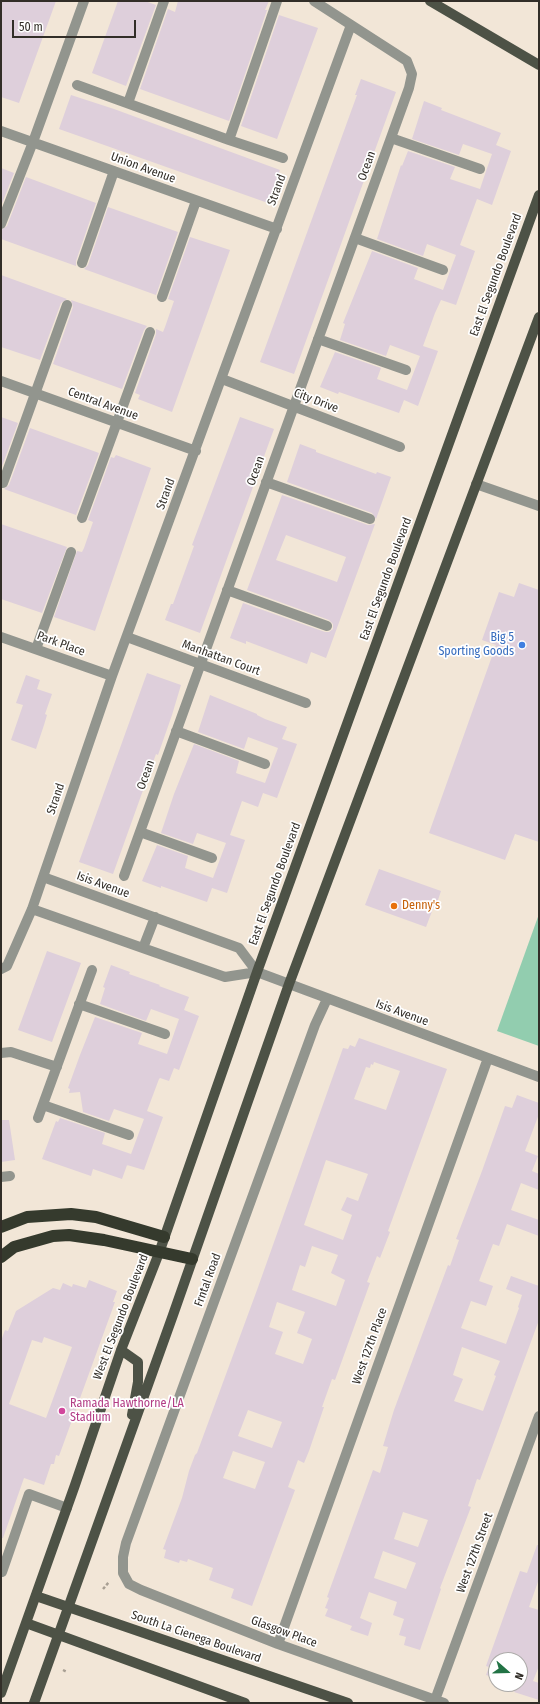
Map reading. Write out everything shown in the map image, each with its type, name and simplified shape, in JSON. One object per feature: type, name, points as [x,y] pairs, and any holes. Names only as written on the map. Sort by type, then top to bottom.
[{"type":"highway","points":[[1,1227],[27,1217],[71,1214],[96,1216],[164,1237]]},
{"type":"highway","points":[[1,1257],[14,1247],[21,1244],[53,1236],[69,1235],[104,1240],[192,1259]]},
{"type":"main road","points":[[430,1],[539,65]]},
{"type":"main road","name":"East El Segundo Boulevard","points":[[257,972],[539,196]]},
{"type":"main road","points":[[34,1703],[289,984],[539,317]]},
{"type":"main road","name":"West El Segundo Boulevard","points":[[1,1693],[67,1508],[121,1350],[159,1253],[257,972]]},
{"type":"main road","points":[[121,1350],[138,1362],[138,1382],[126,1444]]},
{"type":"main road","name":"South La Cienega Boulevard","points":[[36,1596],[348,1703]]},
{"type":"main road","points":[[26,1623],[245,1703]]},
{"type":"street","points":[[1,224],[33,142],[84,1]]},
{"type":"street","points":[[128,104],[164,1]]},
{"type":"street","points":[[229,140],[277,1]]},
{"type":"street","points":[[314,1],[351,25]]},
{"type":"street","name":"Ocean","points":[[124,876],[409,88],[412,74],[407,61],[351,25]]},
{"type":"street","name":"Strand","points":[[1,969],[7,966],[32,909],[112,676],[196,451],[351,25]]},
{"type":"street","points":[[77,85],[283,158]]},
{"type":"street","name":"Union Avenue","points":[[1,131],[277,229]]},
{"type":"street","points":[[391,138],[480,169]]},
{"type":"street","points":[[82,263],[114,171]]},
{"type":"street","points":[[162,297],[196,201]]},
{"type":"street","points":[[355,238],[443,270]]},
{"type":"street","points":[[3,484],[67,305]]},
{"type":"street","points":[[82,518],[150,332]]},
{"type":"street","points":[[318,339],[406,370]]},
{"type":"street","name":"City Drive","points":[[222,379],[400,447]]},
{"type":"street","name":"Central Avenue","points":[[1,381],[196,451]]},
{"type":"street","points":[[266,482],[370,519]]},
{"type":"street","points":[[476,484],[539,506]]},
{"type":"street","points":[[36,649],[71,552]]},
{"type":"street","points":[[227,590],[327,626]]},
{"type":"street","name":"Park Place","points":[[1,637],[112,676]]},
{"type":"street","name":"Manhattan Court","points":[[127,637],[306,702]]},
{"type":"street","points":[[176,731],[265,764]]},
{"type":"street","points":[[140,832],[212,858]]},
{"type":"street","name":"Isis Avenue","points":[[43,877],[239,948],[257,972]]},
{"type":"street","name":"Isis Avenue","points":[[32,909],[225,977],[257,972],[539,1077]]},
{"type":"street","points":[[143,948],[155,917]]},
{"type":"street","points":[[38,1118],[92,970]]},
{"type":"street","name":"Frntal Road","points":[[123,1573],[123,1557],[126,1543],[315,1026],[327,999]]},
{"type":"street","points":[[80,1004],[165,1034]]},
{"type":"street","points":[[1,1053],[11,1052],[57,1067]]},
{"type":"street","name":"West 127th Place","points":[[278,1644],[488,1058]]},
{"type":"street","points":[[43,1105],[129,1135]]},
{"type":"street","name":"West 127th Street","points":[[439,1701],[539,1416]]},
{"type":"street","points":[[2,1572],[29,1494],[67,1508]]},
{"type":"street","name":"Glasgow Place","points":[[123,1573],[129,1584],[141,1590],[278,1644],[439,1701]]},
{"type":"path","points":[[103,1589],[109,1582]]},
{"type":"path","points":[[63,1670],[67,1672]]},
{"type":"green space","points":[[539,914],[539,1046],[497,1031]]},
{"type":"building","points":[[1,1],[56,1],[19,103],[1,97]]},
{"type":"building","points":[[118,1],[145,1],[156,5],[126,86],[92,73]]},
{"type":"building","points":[[178,1],[269,1],[229,121],[140,89],[168,9],[175,12]]},
{"type":"building","points":[[279,15],[318,28],[277,139],[241,126]]},
{"type":"building","points":[[361,79],[396,92],[294,374],[260,362],[357,95],[355,95]]},
{"type":"building","points":[[71,95],[114,109],[280,170],[268,203],[59,129]]},
{"type":"building","points":[[424,101],[442,108],[441,110],[501,133],[496,145],[511,151],[492,205],[477,199],[460,245],[475,251],[456,305],[441,300],[435,313],[423,346],[438,351],[418,406],[404,400],[399,413],[320,387],[335,352],[381,368],[377,379],[407,390],[420,356],[390,345],[386,356],[340,340],[345,324],[343,323],[372,251],[418,268],[414,279],[443,290],[456,255],[427,244],[423,256],[377,239],[401,165],[402,166],[408,151],[455,167],[450,179],[480,189],[492,154],[463,144],[459,155],[412,139]]},
{"type":"building","points":[[1,168],[14,173],[1,206]]},
{"type":"building","points":[[26,177],[96,203],[76,261],[76,266],[1,239],[1,230],[7,226]]},
{"type":"building","points":[[108,207],[178,232],[156,295],[84,269],[88,265]]},
{"type":"building","points":[[190,237],[230,250],[172,412],[138,399],[140,395],[135,393],[156,334],[156,329],[163,332],[165,327],[174,301],[168,299]]},
{"type":"building","points":[[1,275],[67,299],[61,303],[40,360],[1,347]]},
{"type":"building","points":[[71,300],[147,326],[144,330],[122,389],[53,364],[73,307]]},
{"type":"building","points":[[1,417],[18,423],[1,469]]},
{"type":"building","points":[[240,417],[274,429],[200,633],[165,620],[171,604],[173,604],[194,546],[192,545]]},
{"type":"building","points":[[30,428],[99,453],[76,515],[4,489],[9,485]]},
{"type":"building","points":[[300,444],[316,450],[316,452],[376,474],[377,472],[391,477],[376,519],[372,513],[287,482]]},
{"type":"building","points":[[116,455],[151,468],[95,631],[54,617],[77,551],[82,552],[84,548],[93,522],[88,520],[111,457],[114,458]]},
{"type":"building","points":[[282,495],[368,525],[375,524],[326,658],[311,652],[307,664],[246,641],[246,644],[230,638],[243,603],[325,632],[329,632],[333,629],[333,624],[329,620],[247,590]],"holes":[[[286,535],[346,557],[337,582],[276,560]]]},
{"type":"building","points":[[1,524],[67,547],[42,613],[1,599]]},
{"type":"building","points":[[519,583],[539,590],[539,842],[515,834],[505,860],[429,833],[496,645],[482,640],[499,592],[514,597]]},
{"type":"building","points":[[147,673],[181,685],[158,755],[156,754],[113,874],[79,862]]},
{"type":"building","points":[[26,675],[40,680],[37,689],[52,694],[36,749],[11,740],[23,705],[16,703]]},
{"type":"building","points":[[210,695],[287,727],[282,739],[297,744],[277,798],[263,793],[258,807],[242,801],[230,835],[245,840],[227,893],[212,888],[207,902],[142,881],[157,845],[188,856],[185,868],[213,878],[226,843],[197,833],[193,844],[161,833],[174,794],[194,744],[239,761],[236,773],[265,783],[278,748],[248,737],[244,749],[198,732]]},
{"type":"building","points":[[379,869],[441,891],[426,927],[365,905]]},
{"type":"building","points":[[47,951],[81,963],[52,1042],[18,1030]]},
{"type":"building","points":[[111,965],[130,972],[129,974],[189,997],[184,1010],[199,1016],[179,1070],[174,1068],[169,1081],[159,1079],[147,1111],[163,1117],[144,1170],[127,1165],[144,1119],[114,1109],[109,1121],[83,1112],[80,1092],[69,1093],[70,1089],[68,1088],[95,1017],[142,1033],[138,1044],[167,1054],[179,1019],[151,1009],[146,1021],[100,1004],[105,988],[103,987]]},
{"type":"building","points":[[359,1038],[447,1069],[388,1231],[390,1232],[380,1258],[377,1256],[367,1282],[370,1283],[335,1380],[332,1379],[309,1451],[304,1463],[298,1460],[288,1487],[295,1490],[252,1606],[231,1598],[234,1589],[209,1580],[213,1568],[188,1559],[187,1562],[180,1560],[179,1563],[164,1558],[166,1550],[163,1549],[182,1498],[189,1471],[257,1290],[343,1048],[348,1049],[350,1045],[355,1047]],"holes":[[[374,1062],[400,1071],[386,1110],[354,1099],[366,1067],[370,1068],[371,1064],[373,1065]],[[326,1160],[368,1174],[358,1201],[347,1197],[341,1210],[352,1215],[343,1240],[304,1225]],[[312,1246],[338,1255],[331,1273],[345,1280],[336,1306],[292,1290],[300,1265],[305,1267]],[[277,1302],[305,1312],[297,1333],[312,1339],[303,1364],[275,1354],[283,1332],[269,1327]],[[248,1410],[282,1422],[272,1448],[238,1436]],[[233,1451],[265,1462],[255,1489],[223,1478]]]},
{"type":"building","points":[[517,1095],[539,1103],[539,1114],[525,1151],[538,1156],[532,1171],[539,1174],[539,1190],[521,1183],[511,1210],[539,1220],[539,1236],[507,1224],[499,1246],[493,1244],[479,1281],[493,1286],[486,1306],[471,1301],[461,1328],[506,1344],[522,1295],[506,1289],[511,1276],[539,1286],[539,1320],[480,1480],[477,1479],[468,1506],[471,1507],[440,1588],[441,1589],[420,1650],[404,1645],[406,1637],[399,1635],[404,1619],[393,1615],[397,1602],[369,1592],[360,1618],[372,1623],[368,1636],[350,1630],[352,1626],[325,1616],[328,1609],[325,1608],[329,1598],[327,1597],[373,1470],[380,1473],[388,1447],[383,1446],[394,1410],[448,1265],[450,1266],[459,1240],[456,1239],[505,1106],[512,1108]],"holes":[[[462,1347],[500,1361],[483,1411],[454,1401],[463,1379],[453,1375]],[[403,1512],[428,1520],[418,1547],[394,1539]],[[383,1551],[416,1563],[406,1589],[374,1578]]]},
{"type":"building","points":[[60,1118],[105,1133],[102,1144],[131,1154],[122,1179],[93,1169],[91,1176],[42,1159],[56,1121],[58,1122]]},
{"type":"building","points":[[1,1120],[9,1120],[15,1160],[1,1162]]},
{"type":"building","name":"Ramada Hawthorne/LA Stadium","points":[[89,1280],[117,1291],[113,1302],[115,1302],[59,1456],[56,1455],[54,1464],[51,1464],[44,1485],[24,1478],[3,1538],[1,1538],[1,1341],[5,1330],[8,1331],[16,1311],[53,1288],[60,1290],[63,1283],[72,1287],[73,1284],[86,1288]],"holes":[[[44,1337],[72,1347],[46,1418],[9,1404],[32,1340],[42,1343]]]},
{"type":"building","points":[[537,1545],[539,1545],[539,1579],[529,1607],[539,1610],[539,1666],[533,1681],[539,1683],[539,1700],[514,1692],[528,1692],[528,1652],[491,1652],[520,1571],[527,1573]]},
{"type":"place","name":"Big 5 Sporting Goods","points":[[522,645]]},
{"type":"place","name":"Denny's","points":[[394,906]]},
{"type":"place","name":"Ramada Hawthorne/LA Stadium","points":[[62,1411]]}]
